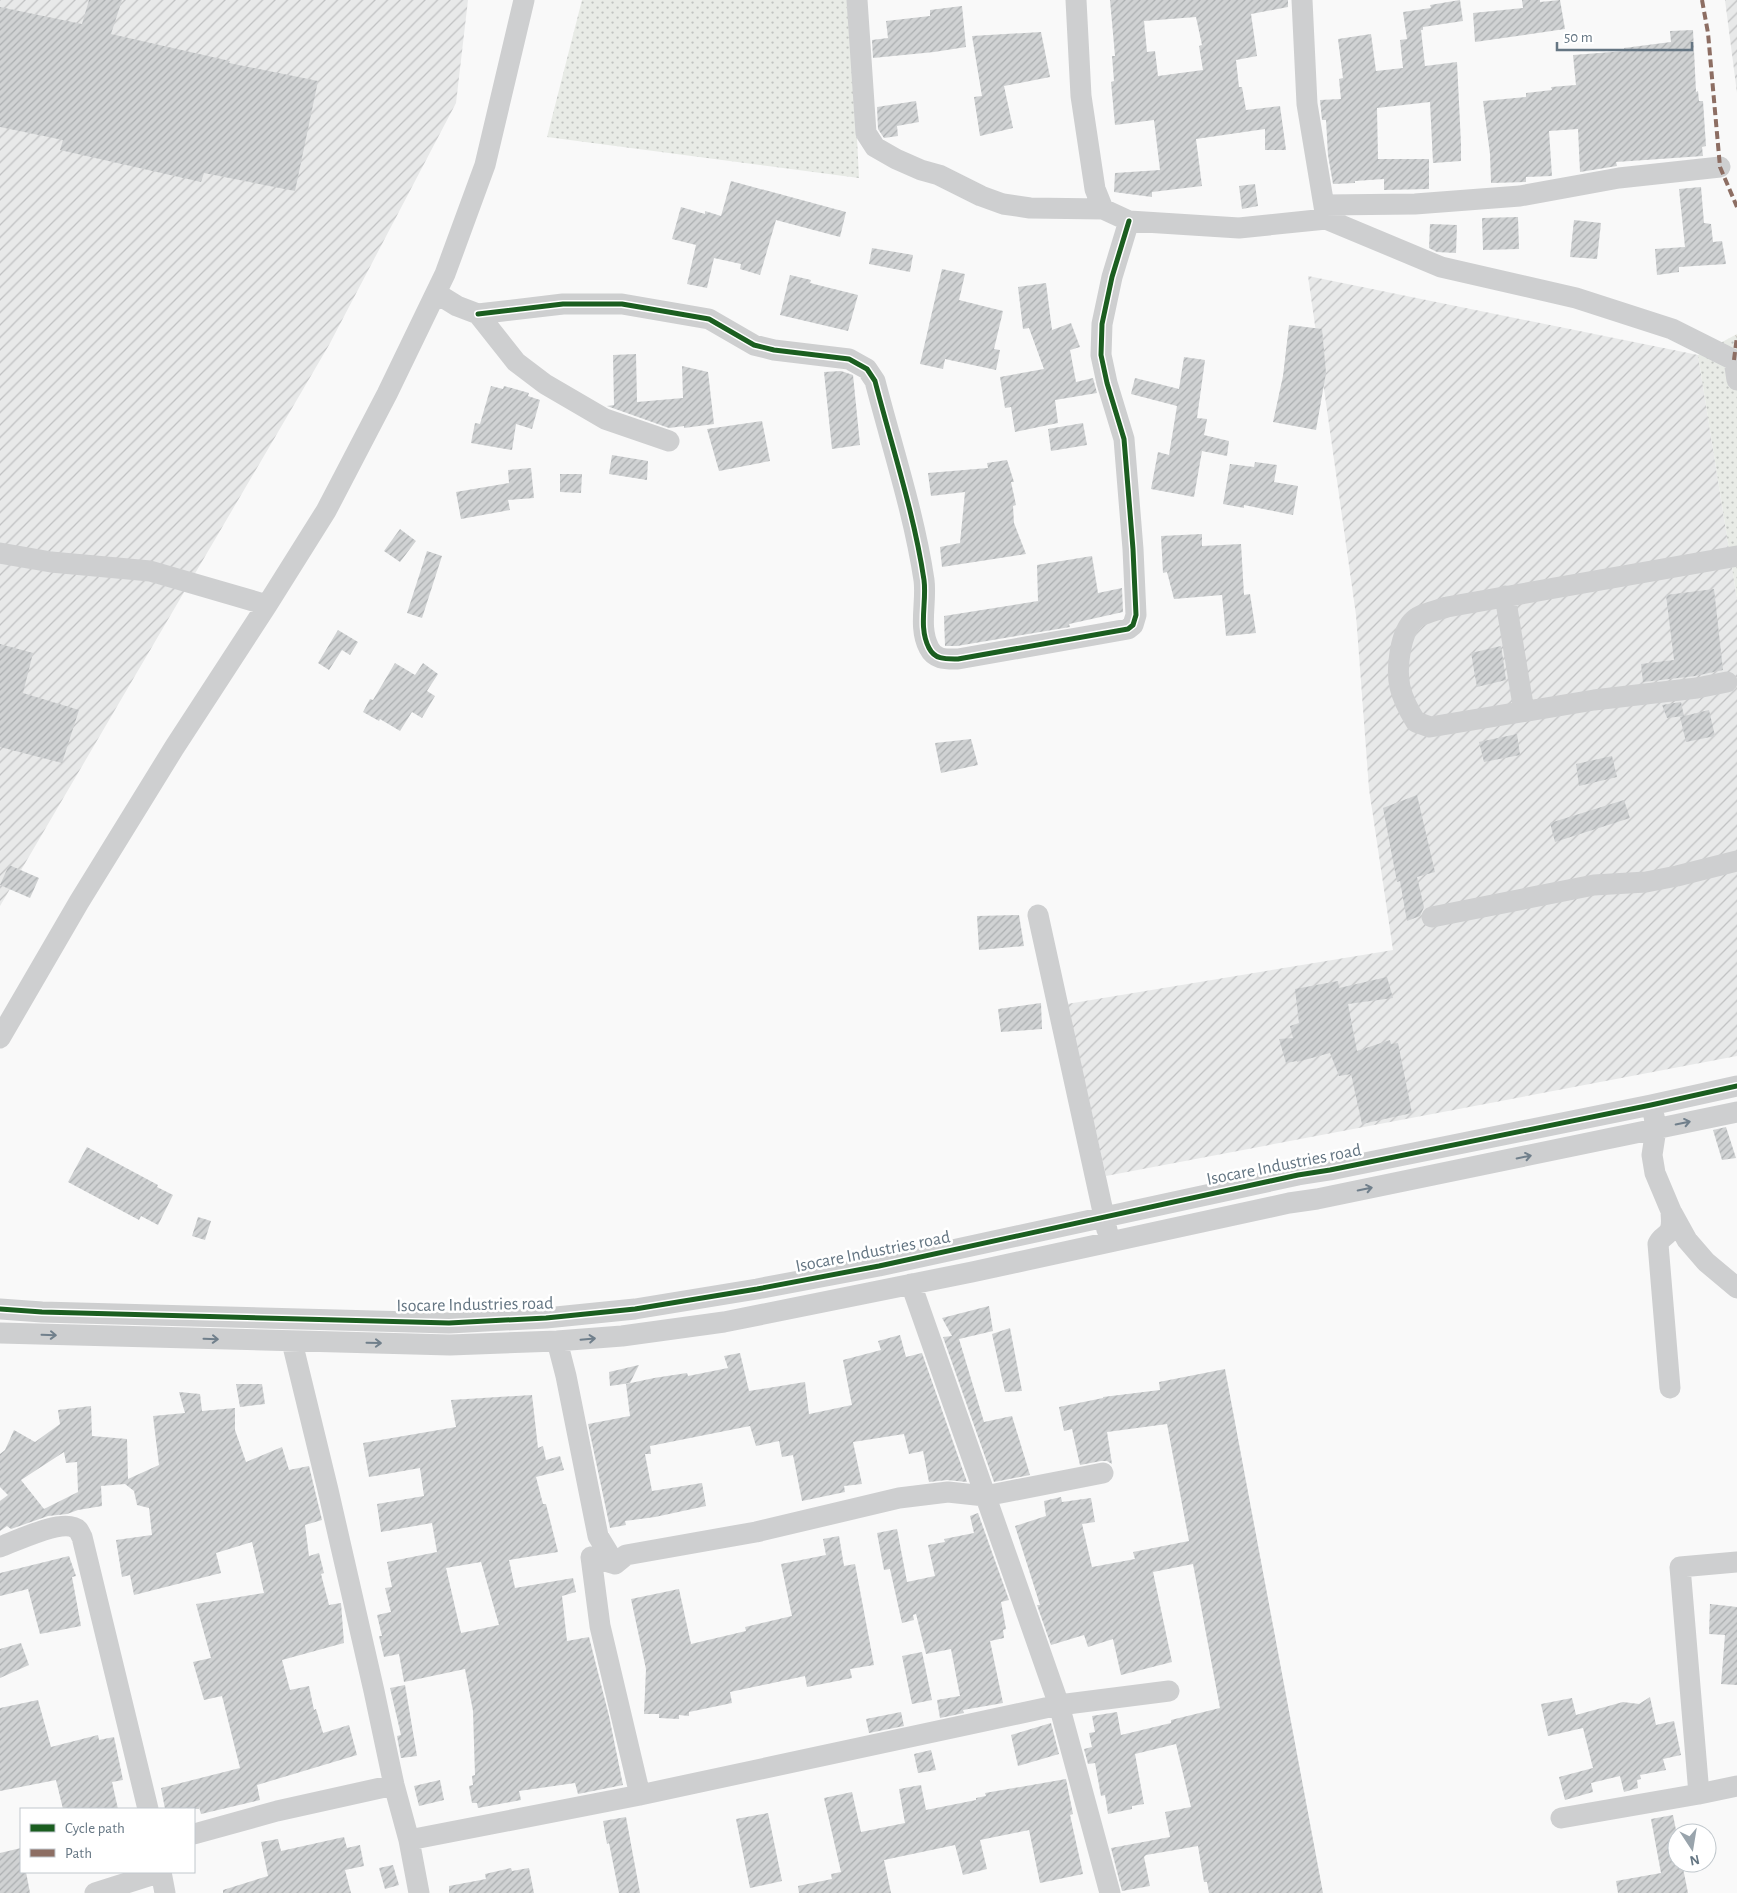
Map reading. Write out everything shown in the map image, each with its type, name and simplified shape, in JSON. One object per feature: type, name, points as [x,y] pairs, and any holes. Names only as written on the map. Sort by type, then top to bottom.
[{"type":"street","points":[[0,1038],[79,902],[159,772],[326,511],[387,394],[445,274],[485,165],[524,0]]},
{"type":"street","points":[[857,0],[866,132],[875,146],[896,160],[939,175],[981,196],[1003,204],[1030,208],[1103,209],[1129,222],[1239,228],[1326,212],[1520,196],[1619,178],[1720,167]]},
{"type":"street","points":[[1076,0],[1082,105],[1095,189],[1103,209]]},
{"type":"street","points":[[1305,0],[1308,104],[1326,212]]},
{"type":"street","points":[[1326,212],[1440,267],[1576,298],[1672,328],[1734,360],[1737,380]]},
{"type":"street","points":[[436,293],[457,306],[478,314],[563,304],[622,304],[709,319],[754,345],[774,350],[849,359],[867,369],[875,381],[904,488],[924,582],[924,629],[928,647],[933,655],[944,659],[958,659],[1128,629],[1133,625],[1136,615],[1133,549],[1124,439],[1107,383],[1101,354],[1102,324],[1110,287],[1129,222]]},
{"type":"street","points":[[478,314],[516,362],[545,384],[605,419],[669,441]]},
{"type":"street","points":[[0,553],[51,562],[150,571],[267,605]]},
{"type":"street","points":[[1727,682],[1697,688],[1594,700],[1430,727],[1416,722],[1408,709],[1400,686],[1400,650],[1404,633],[1414,619],[1446,607],[1737,556]]},
{"type":"street","points":[[1505,596],[1524,711]]},
{"type":"street","points":[[1432,917],[1594,885],[1646,882],[1737,860]]},
{"type":"street","points":[[1038,915],[1110,1242]]},
{"type":"street","name":"Isocare Industries road","points":[[0,1310],[449,1323],[546,1318],[635,1309],[757,1289],[1023,1236],[1104,1216],[1298,1175],[1651,1105],[1737,1086]]},
{"type":"street","points":[[1651,1105],[1656,1129],[1652,1154],[1655,1173],[1671,1211],[1687,1240],[1706,1262],[1737,1288]]},
{"type":"street","points":[[0,1333],[450,1345],[557,1342],[622,1336],[724,1322],[1289,1203],[1317,1200],[1737,1112]]},
{"type":"street","points":[[1670,1388],[1658,1244],[1660,1238],[1670,1231],[1672,1224],[1671,1211]]},
{"type":"street","points":[[910,1284],[1059,1705],[1110,1893]]},
{"type":"street","points":[[292,1342],[328,1490],[394,1785],[409,1840],[419,1893]]},
{"type":"street","points":[[557,1342],[566,1376],[598,1536],[615,1564]]},
{"type":"street","points":[[615,1564],[626,1555],[647,1550],[756,1532],[899,1498],[948,1492],[985,1496],[1103,1473]]},
{"type":"street","points":[[0,1547],[59,1526],[70,1526],[78,1530],[84,1546],[148,1808]]},
{"type":"street","points":[[615,1564],[591,1557],[600,1626],[640,1796]]},
{"type":"street","points":[[1699,1794],[1680,1567],[1737,1562]]},
{"type":"street","points":[[409,1840],[640,1796],[1059,1705],[1169,1691]]},
{"type":"street","points":[[195,1834],[277,1811],[394,1785]]},
{"type":"street","points":[[1561,1818],[1737,1786]]},
{"type":"street","points":[[95,1893],[158,1873]]},
{"type":"street","points":[[161,1873],[165,1893]]},
{"type":"shaded area","points":[[0,0],[468,0],[456,103],[329,345],[0,906]]},
{"type":"shaded area","points":[[582,0],[850,0],[859,178],[547,137]]},
{"type":"shaded area","points":[[1725,0],[1737,0],[1737,93]]},
{"type":"shaded area","points":[[1308,276],[1698,355],[1737,599],[1737,1056],[1106,1176],[1067,1004],[1393,950],[1369,789],[1356,615]]},
{"type":"shaded area","points":[[1737,334],[1737,599],[1698,355]]},
{"type":"building","points":[[89,0],[122,0],[111,34],[230,61],[229,63],[318,81],[295,191],[204,173],[201,182],[60,150],[63,140],[0,127],[0,7],[82,24]]},
{"type":"building","points":[[1110,0],[1288,0],[1288,7],[1251,14],[1257,56],[1236,60],[1239,87],[1242,87],[1246,110],[1280,106],[1286,150],[1265,150],[1265,129],[1196,139],[1202,186],[1152,192],[1152,197],[1114,192],[1115,173],[1160,170],[1154,120],[1115,125],[1111,82],[1114,81],[1112,56],[1115,56]],"holes":[[[1196,17],[1202,45],[1199,46],[1203,70],[1158,76],[1155,51],[1147,52],[1144,21]]]},
{"type":"building","points":[[1460,0],[1463,21],[1423,27],[1423,30],[1421,30],[1425,66],[1457,62],[1461,161],[1433,163],[1430,102],[1377,108],[1378,159],[1429,159],[1429,189],[1384,190],[1384,179],[1333,184],[1328,155],[1326,120],[1322,120],[1320,100],[1341,99],[1339,79],[1343,78],[1338,39],[1371,34],[1376,71],[1403,68],[1400,40],[1407,39],[1403,12],[1431,8],[1430,5]]},
{"type":"building","points":[[1522,0],[1540,0],[1540,2],[1560,0],[1565,29],[1475,42],[1473,13],[1523,8]]},
{"type":"building","points":[[962,6],[966,47],[873,58],[872,40],[888,38],[886,21],[930,16],[930,10]]},
{"type":"building","points":[[1693,30],[1696,92],[1698,91],[1699,101],[1703,101],[1706,146],[1702,147],[1703,156],[1616,162],[1617,166],[1580,172],[1578,129],[1549,131],[1552,176],[1526,177],[1526,182],[1491,183],[1490,154],[1483,101],[1526,97],[1526,93],[1552,90],[1551,87],[1576,85],[1573,55],[1625,51],[1624,48],[1671,42],[1670,31]]},
{"type":"building","points":[[1041,32],[1050,77],[1004,86],[1013,128],[980,136],[974,97],[982,96],[972,36]]},
{"type":"building","points":[[916,101],[919,122],[897,126],[898,136],[884,138],[878,129],[877,107]]},
{"type":"building","points":[[731,181],[846,212],[840,237],[776,220],[760,275],[740,269],[741,264],[714,258],[707,288],[687,284],[696,245],[672,239],[681,207],[705,214],[705,211],[721,216]]},
{"type":"building","points":[[1255,184],[1258,206],[1242,209],[1239,186]]},
{"type":"building","points":[[1701,187],[1704,223],[1711,224],[1713,242],[1722,241],[1726,264],[1679,267],[1679,272],[1657,275],[1655,249],[1685,247],[1679,189]]},
{"type":"building","points":[[1518,217],[1519,249],[1483,250],[1482,218]]},
{"type":"building","points":[[1574,220],[1601,223],[1597,259],[1570,257]]},
{"type":"building","points":[[1430,224],[1457,225],[1456,253],[1437,252],[1429,248]]},
{"type":"building","points":[[872,248],[913,255],[910,272],[869,264]]},
{"type":"building","points":[[942,269],[965,274],[959,300],[1003,311],[994,349],[1000,350],[996,370],[945,359],[943,369],[920,364]]},
{"type":"building","points":[[790,275],[811,280],[810,283],[858,295],[848,331],[780,315]]},
{"type":"building","points":[[1046,283],[1052,330],[1071,323],[1080,347],[1070,350],[1076,382],[1093,378],[1097,393],[1055,400],[1058,423],[1015,432],[1011,407],[1005,408],[1000,377],[1044,369],[1029,328],[1023,329],[1018,287]]},
{"type":"building","points":[[1289,325],[1322,329],[1326,373],[1316,430],[1273,422],[1283,376]]},
{"type":"building","points":[[636,354],[637,402],[683,398],[682,366],[708,372],[714,424],[669,428],[607,406],[614,405],[613,355]]},
{"type":"building","points":[[1184,357],[1205,360],[1197,418],[1207,419],[1204,435],[1229,441],[1227,456],[1202,451],[1194,497],[1151,489],[1158,452],[1169,455],[1177,406],[1131,394],[1135,378],[1179,389]]},
{"type":"building","points":[[841,371],[853,375],[860,445],[832,449],[824,372]]},
{"type":"building","points":[[491,386],[503,389],[504,386],[529,393],[528,396],[540,400],[532,429],[516,424],[512,450],[471,443],[475,423],[480,424]]},
{"type":"building","points":[[762,421],[770,461],[719,471],[707,429]]},
{"type":"building","points":[[1083,423],[1087,445],[1051,451],[1048,429]]},
{"type":"building","points":[[612,455],[648,461],[647,480],[609,474]]},
{"type":"building","points":[[1007,460],[1014,482],[1011,482],[1016,505],[1013,506],[1014,523],[1026,554],[942,567],[940,547],[960,543],[965,492],[931,496],[928,473],[988,468],[987,463]]},
{"type":"building","points":[[1255,462],[1277,465],[1274,482],[1298,486],[1293,515],[1244,505],[1244,508],[1223,504],[1230,464],[1254,467]]},
{"type":"building","points":[[531,468],[534,498],[508,500],[510,510],[461,519],[456,492],[509,483],[508,470]]},
{"type":"building","points":[[560,474],[582,474],[581,493],[560,492]]},
{"type":"building","points":[[400,529],[416,541],[400,562],[384,551]]},
{"type":"building","points":[[1202,534],[1202,546],[1241,544],[1244,595],[1250,594],[1256,633],[1226,636],[1222,595],[1174,599],[1167,572],[1163,573],[1161,536]]},
{"type":"building","points":[[427,551],[442,556],[422,618],[407,613]]},
{"type":"building","points":[[1092,556],[1098,593],[1122,588],[1123,612],[1069,624],[1070,627],[957,646],[945,646],[944,616],[1038,601],[1037,565]]},
{"type":"building","points":[[1714,589],[1723,670],[1695,676],[1643,682],[1641,664],[1674,660],[1666,595]]},
{"type":"building","points":[[338,630],[358,642],[350,655],[342,650],[329,670],[318,663]]},
{"type":"building","points":[[0,644],[33,653],[23,693],[79,710],[62,763],[0,747]]},
{"type":"building","points":[[1501,646],[1506,680],[1477,687],[1471,653]]},
{"type":"building","points":[[395,663],[415,675],[423,663],[438,674],[427,691],[435,696],[422,718],[412,712],[400,731],[380,719],[379,721],[363,712],[370,699],[373,700]]},
{"type":"building","points":[[1681,702],[1684,716],[1667,718],[1662,705]]},
{"type":"building","points":[[1709,710],[1715,736],[1686,742],[1680,717]]},
{"type":"building","points":[[1517,734],[1520,755],[1484,762],[1479,742]]},
{"type":"building","points":[[971,739],[978,765],[941,773],[935,743]]},
{"type":"building","points":[[1612,756],[1617,777],[1579,786],[1576,764]]},
{"type":"building","points":[[1417,795],[1435,872],[1417,877],[1424,907],[1420,916],[1407,921],[1400,881],[1397,882],[1383,808]]},
{"type":"building","points":[[1624,800],[1630,818],[1555,842],[1550,823]]},
{"type":"building","points":[[9,865],[39,878],[30,898],[0,885]]},
{"type":"building","points":[[1019,915],[1024,946],[979,950],[977,916]]},
{"type":"building","points":[[1387,977],[1393,998],[1348,1004],[1357,1051],[1390,1040],[1391,1044],[1398,1043],[1412,1113],[1362,1124],[1351,1074],[1339,1076],[1330,1053],[1286,1063],[1279,1039],[1293,1038],[1290,1026],[1299,1023],[1295,989],[1338,981],[1339,988]]},
{"type":"building","points":[[1041,1003],[1042,1029],[1001,1032],[998,1009]]},
{"type":"building","points":[[1726,1127],[1736,1158],[1722,1160],[1713,1130]]},
{"type":"building","points":[[87,1147],[173,1195],[158,1225],[141,1216],[139,1220],[68,1182]]},
{"type":"building","points":[[198,1217],[211,1221],[205,1240],[192,1236]]},
{"type":"building","points":[[989,1306],[993,1331],[959,1339],[984,1422],[1012,1416],[1030,1475],[994,1482],[943,1337],[952,1336],[942,1318]]},
{"type":"building","points":[[1010,1328],[1022,1391],[1005,1392],[992,1334]]},
{"type":"building","points":[[900,1335],[906,1357],[922,1353],[967,1482],[947,1480],[929,1482],[923,1451],[909,1454],[904,1434],[853,1442],[862,1484],[844,1486],[845,1492],[802,1501],[793,1455],[782,1457],[779,1441],[756,1446],[750,1426],[650,1446],[651,1454],[645,1454],[652,1491],[702,1483],[706,1506],[655,1517],[625,1521],[626,1525],[610,1528],[588,1424],[630,1416],[626,1384],[687,1373],[688,1376],[728,1368],[724,1356],[740,1353],[749,1391],[805,1382],[809,1414],[852,1405],[843,1360],[881,1350],[878,1341]]},
{"type":"building","points":[[639,1365],[630,1383],[610,1386],[609,1372]]},
{"type":"building","points":[[1225,1369],[1323,1893],[1209,1893],[1207,1882],[1204,1882],[1198,1846],[1146,1855],[1144,1857],[1150,1886],[1122,1891],[1111,1848],[1170,1837],[1165,1812],[1191,1807],[1176,1744],[1135,1754],[1144,1804],[1132,1806],[1132,1809],[1108,1814],[1105,1795],[1101,1796],[1095,1763],[1088,1764],[1084,1749],[1092,1747],[1089,1733],[1095,1732],[1092,1716],[1117,1712],[1121,1735],[1171,1723],[1171,1720],[1220,1708],[1193,1564],[1153,1572],[1172,1662],[1121,1675],[1113,1639],[1088,1647],[1084,1635],[1051,1645],[1037,1605],[1040,1605],[1015,1526],[1046,1516],[1044,1501],[1061,1497],[1062,1502],[1091,1498],[1095,1522],[1082,1524],[1092,1567],[1135,1559],[1133,1552],[1189,1541],[1167,1424],[1107,1432],[1112,1464],[1107,1461],[1101,1461],[1080,1465],[1072,1429],[1064,1431],[1059,1407],[1103,1397],[1160,1390],[1159,1382]]},
{"type":"building","points":[[236,1384],[262,1384],[265,1404],[240,1407]]},
{"type":"building","points":[[179,1392],[200,1394],[202,1411],[235,1408],[235,1430],[246,1462],[282,1447],[289,1470],[309,1466],[322,1520],[305,1525],[309,1556],[319,1553],[324,1573],[321,1574],[329,1605],[341,1603],[344,1643],[282,1660],[290,1690],[309,1686],[314,1710],[316,1709],[323,1733],[349,1725],[357,1755],[257,1785],[260,1800],[201,1814],[199,1807],[199,1809],[165,1808],[161,1788],[240,1768],[222,1696],[204,1700],[193,1662],[211,1658],[196,1604],[264,1593],[252,1542],[216,1553],[221,1573],[134,1595],[130,1575],[122,1577],[116,1540],[152,1535],[149,1508],[137,1505],[134,1491],[125,1484],[101,1486],[102,1506],[48,1516],[11,1529],[7,1526],[0,1531],[0,1501],[8,1495],[0,1487],[0,1454],[5,1450],[14,1430],[35,1442],[60,1424],[58,1410],[91,1406],[92,1436],[127,1439],[128,1479],[159,1465],[153,1416],[185,1413]],"holes":[[[64,1452],[66,1463],[77,1462],[78,1492],[44,1509],[21,1480]]]},
{"type":"building","points":[[532,1395],[538,1448],[543,1446],[546,1460],[560,1456],[564,1470],[536,1477],[543,1504],[546,1504],[558,1552],[509,1560],[515,1588],[573,1578],[576,1592],[562,1596],[567,1641],[589,1637],[609,1716],[623,1785],[578,1794],[575,1783],[519,1791],[521,1800],[478,1808],[477,1803],[472,1803],[469,1786],[473,1785],[472,1776],[475,1775],[473,1711],[465,1669],[404,1682],[399,1654],[384,1657],[377,1615],[391,1612],[385,1588],[392,1587],[387,1562],[437,1552],[432,1523],[381,1532],[377,1504],[424,1496],[420,1468],[369,1477],[363,1443],[456,1427],[451,1400]],"holes":[[[481,1562],[499,1625],[461,1633],[446,1568]]]},
{"type":"building","points":[[978,1513],[1009,1600],[1001,1602],[1006,1629],[1003,1630],[1004,1638],[990,1641],[1003,1703],[963,1710],[964,1713],[940,1718],[937,1700],[960,1696],[951,1649],[926,1654],[916,1614],[913,1615],[914,1620],[902,1623],[890,1569],[884,1570],[877,1533],[897,1529],[907,1582],[935,1576],[928,1545],[945,1542],[944,1539],[974,1533],[970,1516]]},
{"type":"building","points":[[839,1536],[844,1566],[855,1564],[874,1665],[850,1669],[852,1678],[807,1687],[805,1676],[730,1692],[732,1703],[689,1712],[689,1716],[679,1715],[679,1719],[659,1718],[659,1714],[644,1714],[646,1669],[631,1599],[679,1589],[691,1644],[746,1631],[745,1627],[792,1616],[781,1564],[826,1555],[823,1539]]},
{"type":"building","points":[[69,1556],[76,1576],[72,1577],[81,1626],[40,1634],[28,1589],[0,1596],[0,1573]]},
{"type":"building","points":[[1710,1604],[1737,1607],[1737,1685],[1721,1684],[1725,1635],[1709,1634]]},
{"type":"building","points":[[21,1643],[29,1665],[0,1678],[0,1649]]},
{"type":"building","points":[[922,1652],[932,1700],[912,1704],[902,1656]]},
{"type":"building","points":[[405,1685],[417,1756],[401,1758],[397,1736],[401,1735],[390,1688]]},
{"type":"building","points":[[1650,1697],[1656,1725],[1674,1721],[1681,1755],[1663,1759],[1666,1770],[1640,1775],[1641,1779],[1637,1780],[1638,1788],[1624,1792],[1620,1776],[1591,1783],[1593,1792],[1565,1800],[1559,1777],[1593,1768],[1583,1728],[1548,1736],[1541,1704],[1572,1698],[1576,1715],[1623,1702],[1639,1704]]},
{"type":"building","points":[[38,1700],[51,1747],[98,1735],[99,1740],[114,1737],[123,1780],[112,1782],[118,1808],[63,1808],[56,1780],[0,1791],[0,1708]]},
{"type":"building","points":[[901,1712],[904,1726],[869,1733],[866,1719]]},
{"type":"building","points":[[1051,1723],[1059,1754],[1018,1766],[1011,1735]]},
{"type":"building","points":[[931,1750],[936,1770],[918,1773],[914,1754]]},
{"type":"building","points":[[1066,1779],[1073,1814],[1070,1815],[1083,1874],[1040,1883],[1029,1830],[980,1840],[987,1869],[963,1875],[955,1845],[884,1860],[891,1893],[799,1893],[798,1886],[832,1879],[831,1874],[841,1872],[824,1798],[852,1792],[861,1832],[905,1823],[899,1789],[921,1785],[926,1810],[976,1800],[976,1798],[986,1796],[985,1793]]},
{"type":"building","points":[[440,1780],[444,1800],[419,1806],[414,1786]]},
{"type":"building","points":[[768,1813],[782,1881],[750,1888],[736,1819]]},
{"type":"building","points":[[1673,1815],[1675,1823],[1667,1823],[1667,1873],[1684,1873],[1688,1893],[1618,1893],[1616,1881],[1661,1873],[1651,1819]]},
{"type":"building","points":[[626,1817],[640,1893],[619,1893],[609,1843],[607,1844],[603,1821]]},
{"type":"building","points":[[344,1837],[347,1848],[360,1845],[364,1866],[345,1870],[351,1893],[223,1893],[223,1890],[268,1876],[261,1842],[278,1839],[281,1851]]},
{"type":"building","points":[[20,1848],[20,1873],[26,1873],[30,1893],[0,1893],[0,1853]]},
{"type":"building","points":[[393,1865],[399,1885],[385,1889],[379,1868]]},
{"type":"building","points":[[511,1868],[512,1871],[529,1868],[534,1893],[449,1893],[449,1886],[486,1879],[485,1874]]},
{"type":"marked path","points":[[1702,0],[1708,33],[1720,167],[1737,207]]},
{"type":"marked path","points":[[1734,360],[1737,336]]},
{"type":"cycle path","points":[[478,314],[563,304],[622,304],[709,319],[754,345],[774,350],[849,359],[867,369],[875,381],[915,530],[925,588],[923,623],[926,640],[934,655],[945,659],[958,659],[1128,629],[1133,625],[1136,615],[1133,549],[1124,439],[1107,383],[1101,355],[1102,324],[1112,277],[1129,221]]},
{"type":"cycle path","points":[[0,1309],[42,1312],[449,1323],[546,1318],[635,1309],[879,1266],[1298,1175],[1651,1105],[1737,1086]]}]
